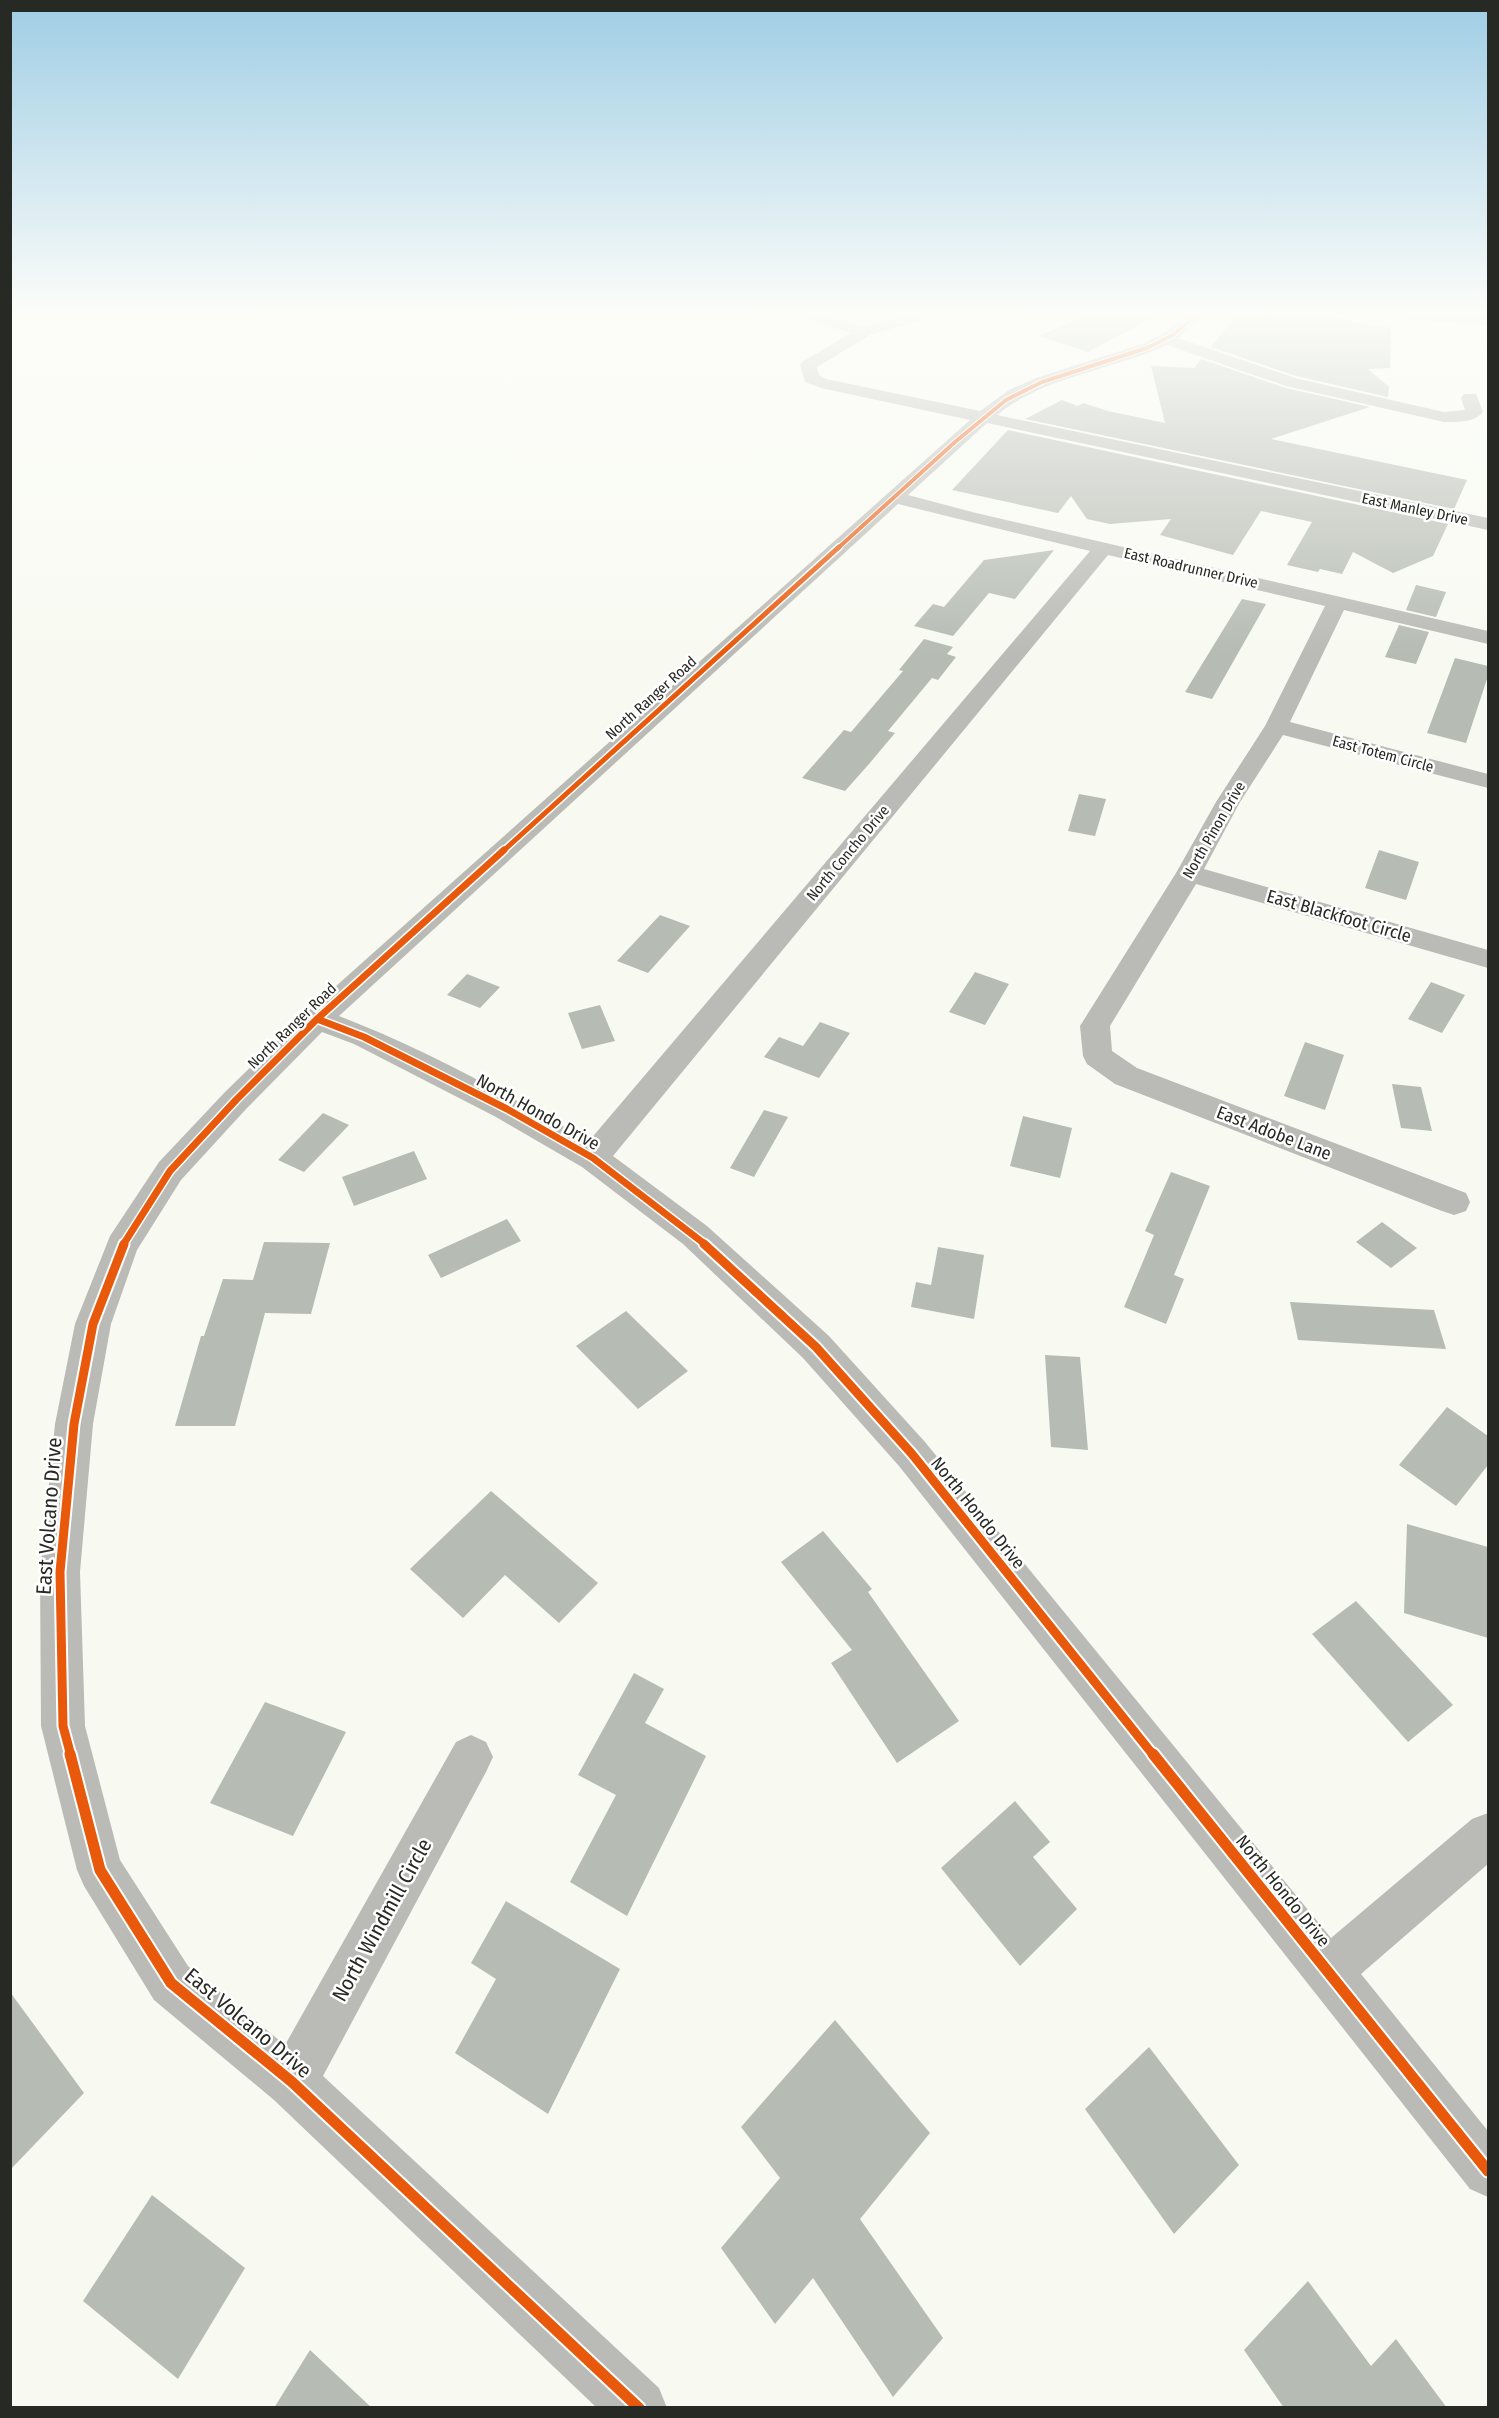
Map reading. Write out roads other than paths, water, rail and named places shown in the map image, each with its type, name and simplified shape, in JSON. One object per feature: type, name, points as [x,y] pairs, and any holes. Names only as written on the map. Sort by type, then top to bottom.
[{"type":"street","name":"North Ranger Road","points":[[170,1171],[236,1100],[317,1019],[893,497],[974,427]]},
{"type":"street","name":"East Manley Drive","points":[[1021,427],[1488,524]]},
{"type":"street","name":"East Roadrunner Drive","points":[[893,497],[1488,637]]},
{"type":"street","name":"North Concho Drive","points":[[593,1158],[1103,548]]},
{"type":"street","name":"North Pinon Drive","points":[[1098,1056],[1095,1026],[1189,873],[1228,802],[1277,726],[1338,601]]},
{"type":"street","name":"East Totem Circle","points":[[1277,726],[1488,782]]},
{"type":"street","name":"East Blackfoot Circle","points":[[1189,873],[1488,959]]},
{"type":"street","name":"North Hondo Drive","points":[[317,1019],[364,1037],[507,1109],[593,1158],[695,1235],[816,1347],[912,1454],[1488,2170]]},
{"type":"street","name":"East Adobe Lane","points":[[1098,1056],[1126,1076],[1454,1202]]},
{"type":"street","name":"East Volcano Drive","points":[[170,1171],[122,1246],[93,1324],[74,1424],[60,1572],[63,1726],[100,1870],[171,1983],[292,2082],[639,2408]]},
{"type":"street","name":"North Windmill Circle","points":[[292,2082],[471,1757]]},
{"type":"street","points":[[1329,1971],[1488,1835]]}]
